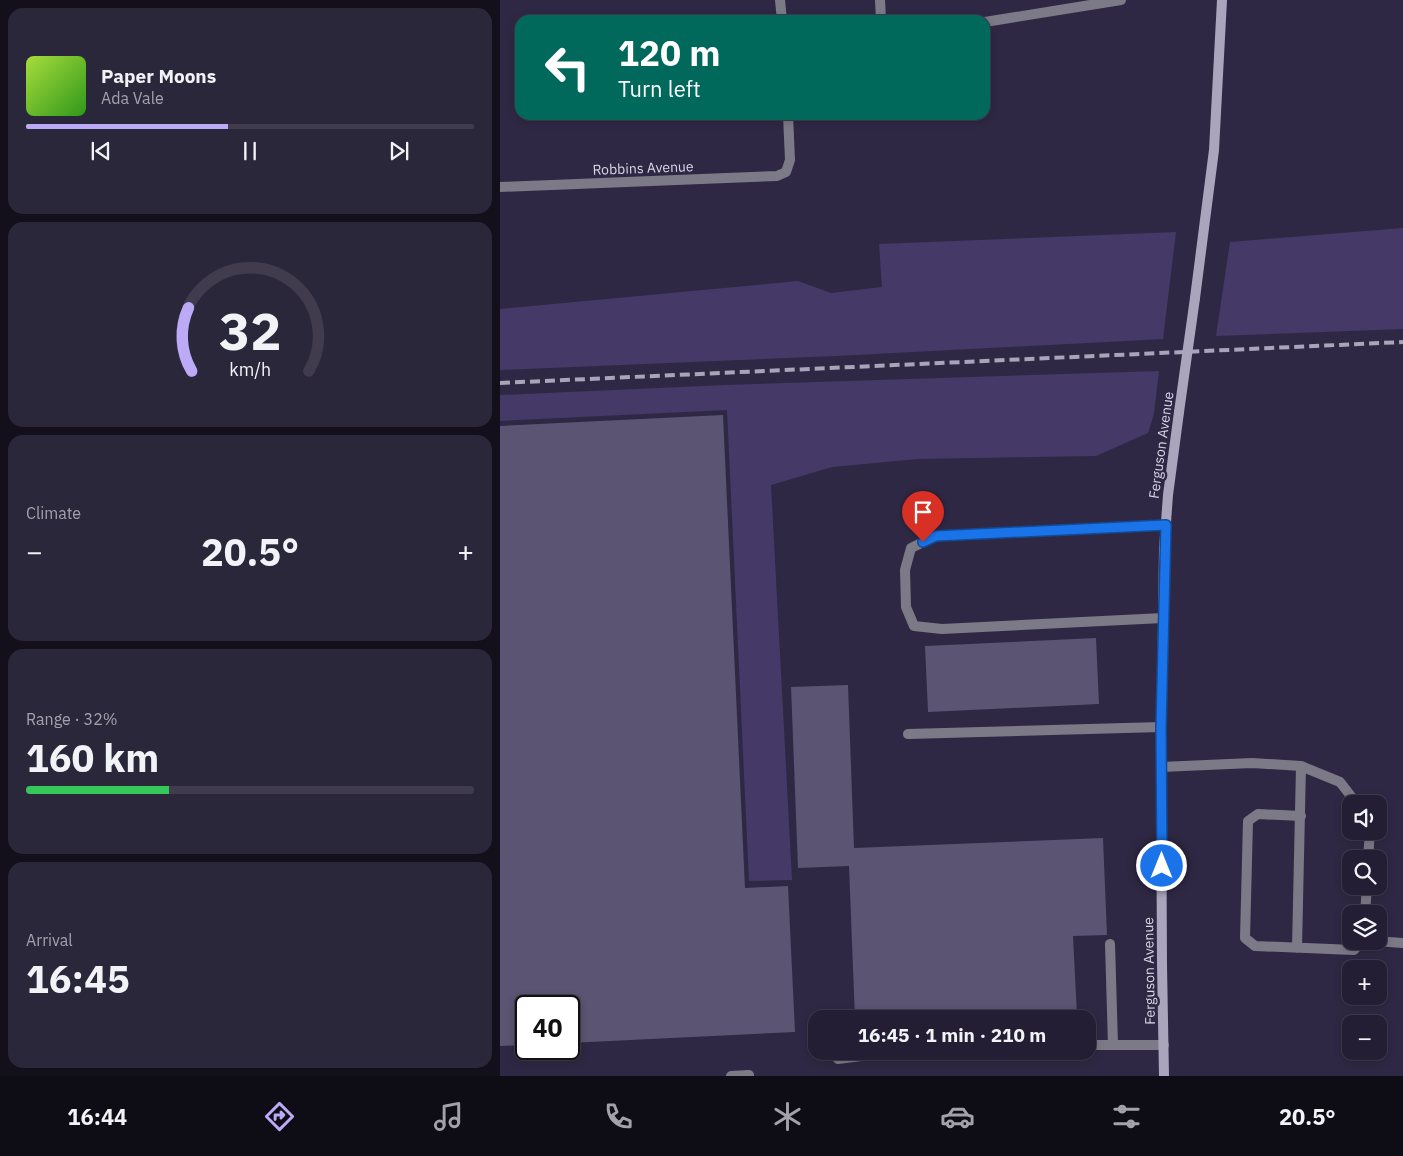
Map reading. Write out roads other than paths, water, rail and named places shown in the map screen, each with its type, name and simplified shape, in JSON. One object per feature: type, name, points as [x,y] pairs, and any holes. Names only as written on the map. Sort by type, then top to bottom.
[{"type":"street","points":[[780,0],[782,15]]},
{"type":"street","points":[[880,0],[881,15]]},
{"type":"street","points":[[990,21],[1121,0]]},
{"type":"street","name":"Ferguson Avenue","points":[[1164,1076],[1161,727],[1166,525],[1168,495],[1214,150],[1222,0]]},
{"type":"street","name":"Robbins Avenue","points":[[500,187],[777,176],[786,172],[790,160],[788,120]]},
{"type":"street","points":[[1163,618],[942,629],[914,626],[906,607],[905,570],[911,548],[936,536],[1166,525]]},
{"type":"street","points":[[908,734],[1161,727]]},
{"type":"street","points":[[1161,767],[1252,763],[1301,766],[1340,782],[1350,795]]},
{"type":"street","points":[[1298,948],[1301,766]]},
{"type":"street","points":[[1301,816],[1258,814],[1248,821],[1245,938],[1255,946],[1342,950]]},
{"type":"street","points":[[1387,942],[1403,943]]},
{"type":"street","points":[[1110,944],[1113,1045]]},
{"type":"street","points":[[1096,1045],[1164,1045]]},
{"type":"street","points":[[731,1076],[749,1075]]},
{"type":"railway","points":[[500,383],[1403,342]]}]
